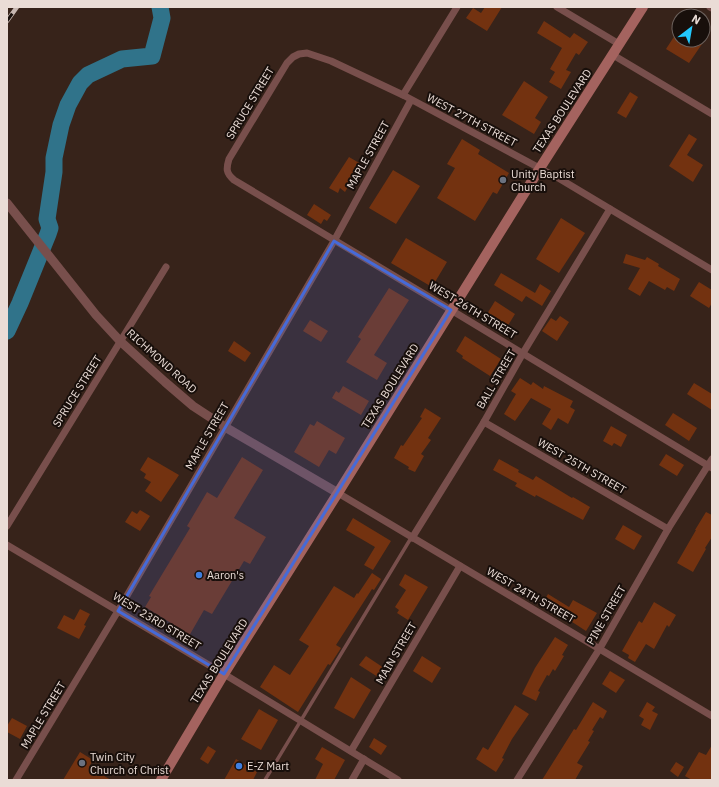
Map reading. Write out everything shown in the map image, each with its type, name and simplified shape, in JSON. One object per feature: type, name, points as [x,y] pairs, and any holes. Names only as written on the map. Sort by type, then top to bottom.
[{"type":"main road","name":"TEXAS BOULEVARD","points":[[161,780],[224,674],[540,168],[643,7]]},
{"type":"street","points":[[403,95],[457,7]]},
{"type":"street","points":[[557,7],[619,44]]},
{"type":"street","name":"WEST 27TH STREET","points":[[299,54],[307,53],[331,61],[403,95],[540,168],[712,270]]},
{"type":"street","name":"SPRUCE STREET","points":[[226,168],[229,159],[287,63],[299,54]]},
{"type":"street","points":[[613,55],[712,114]]},
{"type":"street","name":"MAPLE STREET","points":[[16,780],[118,611],[334,241],[411,100]]},
{"type":"street","name":"WEST 26TH STREET","points":[[226,168],[229,175],[234,180],[711,465]]},
{"type":"street","name":"RICHMOND ROAD","points":[[7,203],[96,315],[120,341],[165,382],[193,406],[225,427],[338,493]]},
{"type":"street","name":"BALL STREET","points":[[412,538],[484,422],[610,209]]},
{"type":"street","name":"SPRUCE STREET","points":[[7,526],[166,267]]},
{"type":"street","name":"WEST 25TH STREET","points":[[484,422],[668,529]]},
{"type":"street","name":"PINE STREET","points":[[517,780],[600,648],[668,529],[711,465]]},
{"type":"street","name":"WEST 24TH STREET","points":[[338,493],[712,716]]},
{"type":"street","name":"WEST 23RD STREET","points":[[7,545],[224,674],[398,780]]},
{"type":"street","name":"MAIN STREET","points":[[351,751],[460,566]]},
{"type":"street","points":[[352,780],[364,759]]},
{"type":"lane","points":[[265,780],[412,538]]},
{"type":"highlighted area","points":[[334,241],[451,310],[224,674],[118,611]]},
{"type":"building","points":[[485,7],[502,7],[487,31],[466,18],[473,8],[481,13]]},
{"type":"building","points":[[544,21],[570,38],[574,33],[588,42],[579,55],[576,53],[566,70],[571,72],[561,89],[549,82],[555,72],[550,69],[562,48],[537,33]]},
{"type":"building","points":[[671,41],[671,48],[699,48],[689,63],[666,49]]},
{"type":"building","points":[[524,81],[548,97],[535,118],[541,122],[534,134],[502,115]]},
{"type":"building","points":[[630,92],[638,97],[626,118],[617,113]]},
{"type":"building","points":[[689,134],[697,139],[687,155],[703,165],[693,182],[669,166]]},
{"type":"building","points":[[462,139],[480,150],[478,154],[509,173],[497,194],[493,192],[475,221],[437,198],[455,168],[447,164]]},
{"type":"building","points":[[349,157],[361,164],[345,192],[340,188],[338,193],[329,188]]},
{"type":"building","points":[[393,170],[420,186],[396,224],[369,208]]},
{"type":"building","points":[[314,204],[331,215],[327,221],[324,219],[321,224],[307,215]]},
{"type":"building","points":[[561,218],[585,233],[559,273],[536,259]]},
{"type":"building","points":[[406,238],[447,262],[432,287],[391,263]]},
{"type":"building","points":[[626,254],[645,260],[647,257],[659,264],[658,266],[680,279],[674,291],[667,287],[665,290],[649,281],[640,296],[628,289],[640,268],[623,263]]},
{"type":"building","points":[[501,273],[535,293],[540,284],[551,291],[542,306],[526,296],[522,302],[494,285]]},
{"type":"building","points":[[699,282],[712,290],[712,303],[709,308],[690,296]]},
{"type":"building","points":[[389,288],[409,300],[374,355],[387,363],[377,380],[346,362],[361,339],[358,337]]},
{"type":"building","points":[[495,301],[515,314],[507,327],[487,314]]},
{"type":"building","points":[[560,316],[569,322],[557,341],[542,331],[551,318],[556,321]]},
{"type":"building","points":[[310,320],[328,331],[321,342],[303,331]]},
{"type":"building","points":[[465,336],[501,359],[490,376],[462,358],[463,356],[456,351]]},
{"type":"building","points":[[234,341],[251,353],[245,362],[228,351]]},
{"type":"building","points":[[520,378],[531,385],[533,382],[543,389],[544,386],[573,401],[570,407],[575,410],[568,424],[558,418],[551,430],[542,424],[551,409],[531,398],[515,421],[504,414],[516,394],[511,391]]},
{"type":"building","points":[[694,383],[712,394],[712,410],[687,394]]},
{"type":"building","points":[[343,386],[369,401],[361,415],[332,398],[336,391],[339,393]]},
{"type":"building","points":[[425,408],[441,418],[428,438],[431,440],[421,454],[424,456],[415,472],[408,469],[409,467],[394,458],[401,445],[403,446],[422,418],[420,417]]},
{"type":"building","points":[[673,413],[697,428],[689,441],[665,425]]},
{"type":"building","points":[[317,421],[345,438],[336,454],[329,450],[319,467],[294,452],[310,424],[314,426]]},
{"type":"building","points":[[611,426],[627,435],[621,447],[614,443],[612,446],[603,441]]},
{"type":"building","points":[[666,454],[684,465],[677,476],[659,465]]},
{"type":"building","points":[[148,457],[179,475],[161,502],[145,491],[151,482],[144,478],[146,474],[140,470]]},
{"type":"building","points":[[242,457],[263,470],[234,518],[266,537],[250,564],[244,561],[212,614],[204,610],[185,643],[169,633],[174,625],[145,607],[151,597],[149,596],[190,528],[187,526],[207,492],[217,498]]},
{"type":"building","points":[[499,459],[533,480],[536,476],[590,507],[583,520],[536,495],[535,497],[515,486],[517,483],[493,470]]},
{"type":"building","points":[[140,510],[150,516],[140,531],[125,522],[132,511],[137,514]]},
{"type":"building","points":[[706,512],[712,515],[712,537],[693,572],[677,563]]},
{"type":"building","points":[[353,518],[391,541],[373,570],[364,565],[375,547],[346,530]]},
{"type":"building","points":[[623,525],[642,536],[634,550],[615,539]]},
{"type":"building","points":[[372,573],[381,579],[374,590],[372,589],[336,645],[341,648],[330,665],[328,664],[298,712],[260,687],[274,665],[290,675],[309,646],[299,640],[334,586],[354,598]]},
{"type":"building","points":[[405,574],[428,587],[408,620],[397,613],[399,610],[395,607],[406,590],[399,585]]},
{"type":"building","points":[[548,594],[569,607],[573,600],[597,613],[586,631],[543,603]]},
{"type":"building","points":[[654,602],[676,615],[669,627],[667,625],[654,649],[646,644],[635,662],[628,658],[629,655],[622,651],[639,621],[642,623]]},
{"type":"building","points":[[80,609],[90,614],[79,639],[57,628],[64,615],[74,620]]},
{"type":"building","points":[[555,637],[568,645],[562,655],[564,656],[555,671],[553,669],[549,676],[547,675],[538,691],[540,692],[536,701],[522,694],[535,668]]},
{"type":"building","points":[[366,656],[384,668],[378,677],[359,665]]},
{"type":"building","points":[[422,656],[441,668],[432,683],[413,671]]},
{"type":"building","points":[[610,671],[625,680],[616,693],[602,684]]},
{"type":"building","points":[[351,677],[371,690],[354,719],[334,708]]},
{"type":"building","points":[[593,702],[607,711],[603,719],[600,717],[592,730],[594,731],[588,741],[590,742],[577,763],[583,766],[575,780],[542,780],[574,729],[576,730]]},
{"type":"building","points":[[647,702],[655,707],[652,711],[658,714],[650,730],[641,725],[644,719],[639,716]]},
{"type":"building","points":[[515,705],[529,714],[512,739],[502,758],[504,759],[496,772],[476,759],[483,747],[488,750]]},
{"type":"building","points":[[259,709],[278,720],[261,750],[241,739]]},
{"type":"building","points":[[12,718],[27,726],[20,739],[7,732],[7,726]]},
{"type":"building","points":[[374,738],[387,746],[381,755],[369,747]]},
{"type":"building","points":[[712,745],[712,780],[692,780],[685,776],[699,752],[706,755]]},
{"type":"building","name":"E-Z Mart","points":[[208,746],[216,751],[208,764],[200,759]]},
{"type":"building","points":[[322,747],[345,760],[334,780],[315,780],[323,764],[315,759]]},
{"type":"building","name":"Twin City Church of Christ","points":[[80,752],[93,760],[89,767],[111,780],[63,780]]},
{"type":"building","name":"E-Z Mart","points":[[236,759],[257,772],[253,780],[224,780]]},
{"type":"building","points":[[676,762],[684,767],[678,777],[670,771]]},
{"type":"waterway","points":[[7,331],[20,303],[50,228],[47,219],[54,172],[54,158],[61,125],[68,105],[80,83],[88,75],[122,59],[152,56],[162,18],[160,7]]},
{"type":"railway","points":[[7,21],[17,7]]},
{"type":"place","name":"Unity Baptist Church","points":[[503,180]]},
{"type":"place","name":"Aaron's","points":[[199,575]]},
{"type":"place","name":"Twin City Church of Christ","points":[[82,763]]},
{"type":"place","name":"E-Z Mart","points":[[239,766]]}]
